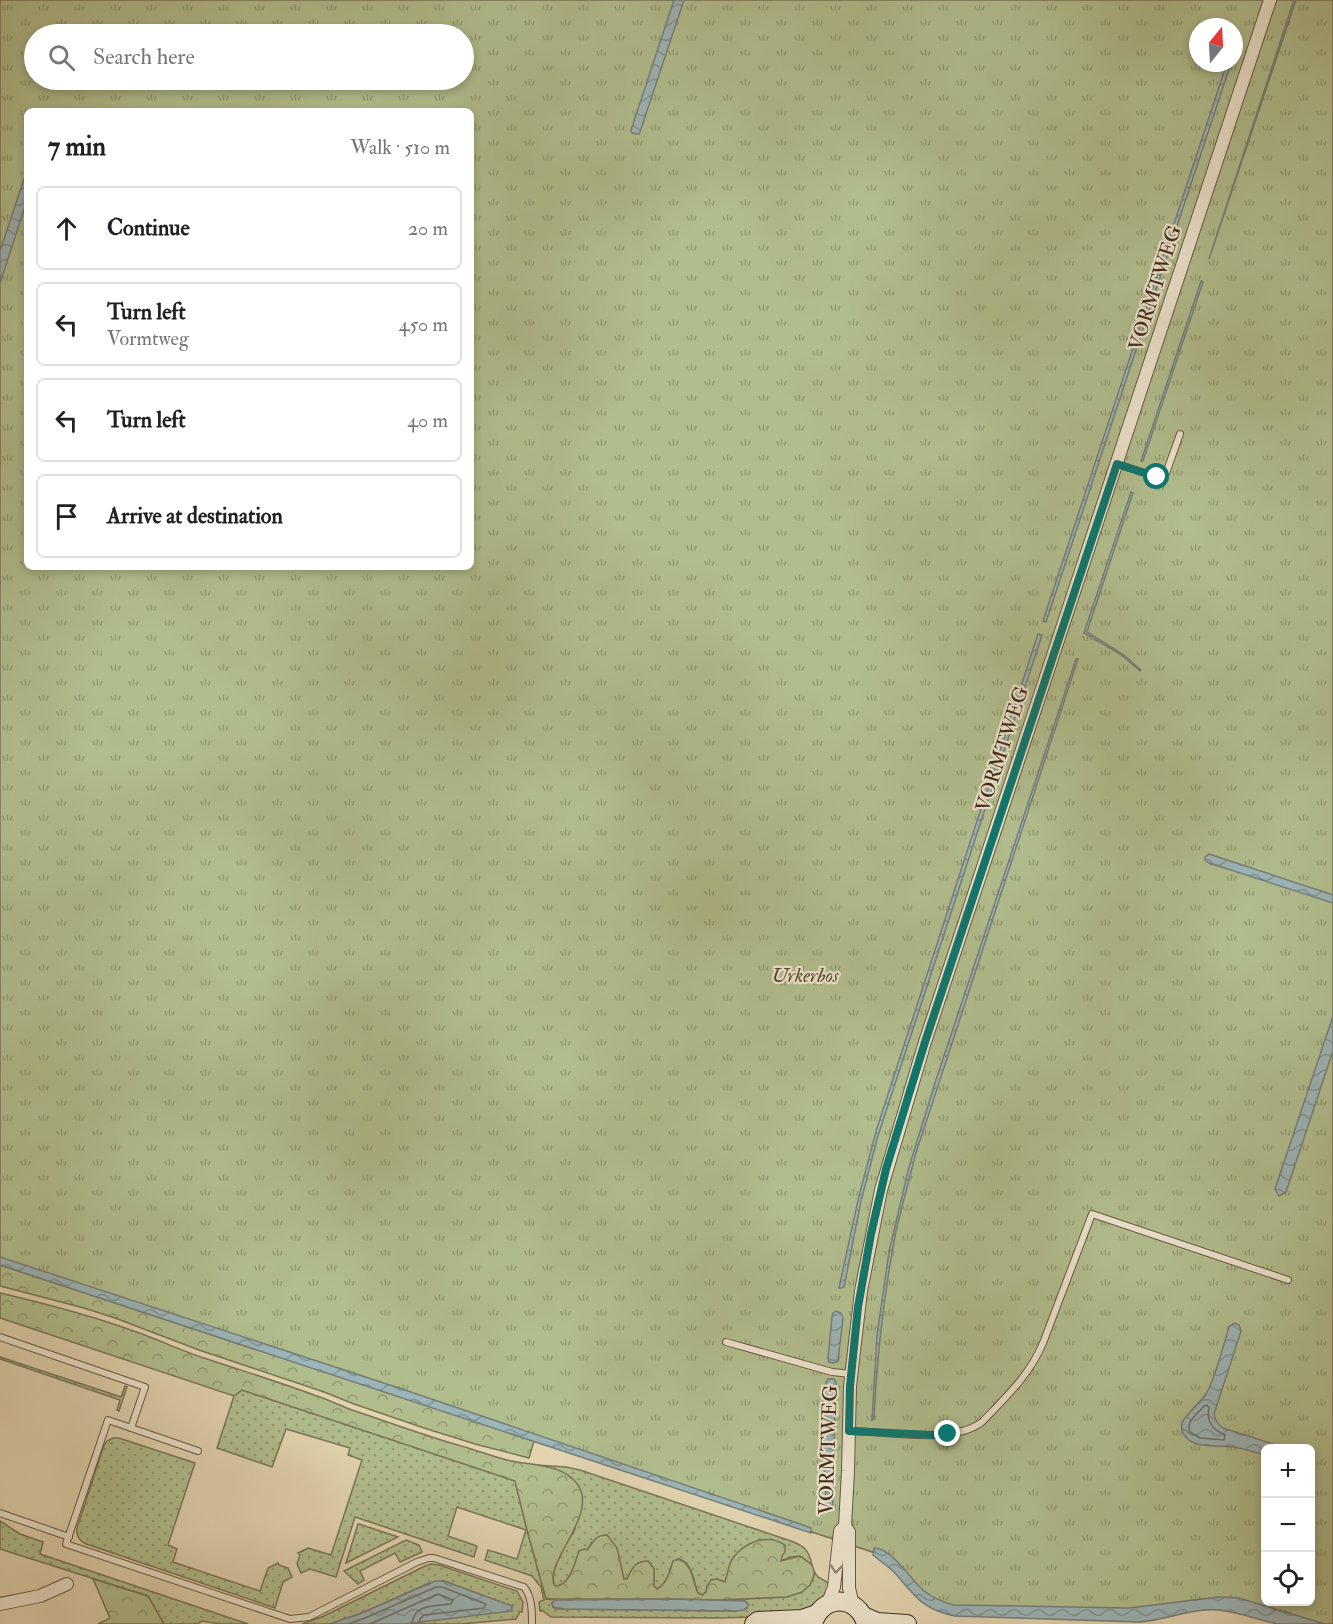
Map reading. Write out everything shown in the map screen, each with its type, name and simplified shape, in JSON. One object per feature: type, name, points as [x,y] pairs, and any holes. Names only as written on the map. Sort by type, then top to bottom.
[{"type":"main road","points":[[754,1624],[802,1620],[819,1614],[840,1601],[861,1615],[877,1622],[907,1624]]},
{"type":"street","name":"VORMTWEG","points":[[861,1615],[849,1588],[849,1532],[845,1527],[851,1374],[859,1299],[881,1190],[938,1002],[1270,0]]},
{"type":"street","name":"VORMTWEG","points":[[819,1614],[834,1587],[840,1532],[845,1527]]},
{"type":"street","points":[[0,1604],[39,1596],[68,1584]]},
{"type":"lane","points":[[1117,464],[1157,477],[1166,477],[1180,434]]},
{"type":"lane","points":[[849,1431],[948,1434],[968,1430],[982,1422],[1015,1388],[1035,1361],[1092,1214],[1288,1280]]},
{"type":"lane","points":[[0,1337],[145,1387],[131,1428]]},
{"type":"lane","points":[[726,1342],[832,1372],[851,1374]]},
{"type":"lane","points":[[198,1451],[108,1420],[66,1544],[290,1619],[309,1617],[417,1562],[429,1558],[440,1559],[524,1587],[528,1591],[531,1604],[532,1624]]},
{"type":"lane","points":[[0,1513],[69,1537]]},
{"type":"green space","name":"Urkerbos","points":[[0,0],[1333,0],[1333,1624],[1300,1624],[1227,1600],[1164,1612],[955,1609],[931,1602],[878,1554],[0,1262]]},
{"type":"green space","points":[[0,1265],[534,1441],[529,1458],[424,1428],[199,1350],[115,1318],[0,1286]]},
{"type":"green space","points":[[0,1293],[105,1321],[198,1356],[439,1439],[507,1460],[546,1466],[564,1473],[578,1485],[582,1497],[581,1511],[556,1566],[553,1577],[555,1586],[565,1582],[568,1578],[579,1551],[587,1550],[597,1538],[607,1535],[617,1548],[624,1579],[627,1579],[632,1568],[637,1564],[648,1561],[654,1569],[654,1586],[657,1589],[666,1581],[673,1561],[678,1559],[687,1565],[698,1593],[702,1595],[706,1592],[711,1580],[717,1579],[725,1582],[730,1564],[738,1552],[750,1544],[764,1540],[778,1541],[785,1545],[781,1561],[800,1556],[812,1565],[815,1573],[810,1585],[802,1592],[787,1597],[718,1600],[546,1599],[515,1481],[242,1390],[234,1396],[0,1318]]},
{"type":"green space","points":[[0,1357],[121,1397],[125,1386],[127,1387],[119,1411],[117,1410],[120,1400],[0,1359]]},
{"type":"green space","points":[[242,1390],[515,1481],[546,1599],[556,1600],[552,1603],[556,1609],[735,1611],[747,1608],[745,1601],[718,1600],[787,1597],[810,1585],[815,1573],[830,1584],[822,1600],[809,1610],[787,1616],[551,1617],[540,1611],[539,1602],[544,1600],[541,1587],[532,1576],[485,1560],[488,1550],[517,1559],[526,1530],[457,1507],[448,1536],[477,1546],[474,1557],[355,1517],[336,1577],[310,1569],[301,1573],[297,1564],[300,1555],[298,1553],[308,1548],[331,1555],[362,1460],[348,1455],[350,1448],[286,1429],[272,1467],[217,1448],[234,1396]]},
{"type":"green space","points":[[113,1438],[195,1463],[168,1545],[177,1549],[173,1562],[260,1591],[268,1568],[278,1563],[288,1568],[292,1577],[283,1582],[275,1608],[86,1544],[80,1540],[77,1528],[104,1445]]},
{"type":"green space","points":[[537,1465],[580,1470],[791,1541],[806,1550],[812,1565],[800,1556],[781,1561],[781,1556],[732,1559],[725,1582],[717,1579],[707,1586],[706,1592],[702,1595],[698,1593],[692,1573],[684,1561],[679,1559],[673,1561],[666,1581],[657,1589],[654,1586],[654,1569],[624,1579],[617,1548],[592,1542],[587,1550],[579,1551],[574,1567],[565,1582],[555,1586],[556,1564],[575,1529],[570,1477]]},
{"type":"green space","points":[[0,1521],[20,1534],[43,1542],[40,1554],[248,1624],[220,1624],[202,1621],[197,1624],[164,1624],[148,1596],[0,1549]]},
{"type":"green space","points":[[359,1524],[398,1537],[346,1563]]},
{"type":"green space","points":[[406,1540],[419,1545],[422,1552],[400,1562],[395,1553],[360,1571],[364,1580],[358,1584],[344,1571]]},
{"type":"green space","points":[[431,1564],[517,1591],[523,1602],[522,1612],[516,1619],[461,1624],[405,1624],[511,1606],[444,1581],[427,1584],[362,1613],[330,1624],[302,1624],[324,1616]]},
{"type":"green space","points":[[93,1579],[148,1596],[164,1624],[98,1624],[110,1618]]},
{"type":"water","points":[[674,0],[684,0],[640,132],[639,134],[632,133],[631,130]]},
{"type":"water","points":[[1294,0],[1296,0],[1209,259]]},
{"type":"water","points":[[1224,72],[1228,72],[1046,622],[1043,621]]},
{"type":"water","points":[[24,179],[24,210],[0,283],[0,251]]},
{"type":"water","points":[[1201,281],[1203,282],[1143,461],[1141,461]]},
{"type":"water","points":[[1131,492],[1133,493],[1087,632],[1124,655],[1140,671],[1120,654],[1084,633]]},
{"type":"water","points":[[1038,634],[1042,635],[877,1139],[861,1201],[844,1287],[839,1288],[877,1128]]},
{"type":"water","points":[[1076,659],[1078,659],[915,1156],[896,1231],[888,1278],[872,1420],[877,1335],[889,1252],[909,1167]]},
{"type":"water","points":[[1209,854],[1333,895],[1333,903],[1209,863],[1205,857]]},
{"type":"water","points":[[1333,1016],[1333,1051],[1286,1192],[1279,1196],[1275,1189]]},
{"type":"water","points":[[0,1257],[396,1387],[800,1524],[811,1528],[811,1533],[0,1265]]},
{"type":"water","points":[[836,1311],[841,1313],[843,1318],[838,1361],[834,1363],[829,1362],[828,1359],[832,1317]]},
{"type":"water","points":[[1234,1323],[1239,1325],[1241,1331],[1214,1416],[1223,1428],[1273,1444],[1261,1444],[1261,1454],[1234,1447],[1197,1444],[1187,1438],[1182,1429],[1183,1420],[1204,1397],[1210,1386],[1229,1327]]},
{"type":"water","points":[[828,1379],[834,1379],[836,1382],[833,1503],[830,1509],[826,1507],[823,1428],[823,1397]]},
{"type":"water","points":[[874,1548],[888,1553],[927,1593],[938,1600],[954,1605],[1129,1608],[1218,1597],[1239,1598],[1325,1624],[1278,1624],[1218,1610],[1198,1611],[1139,1622],[955,1616],[935,1610],[920,1601],[895,1573],[873,1555]]},
{"type":"water","points":[[435,1581],[444,1581],[512,1606],[512,1611],[405,1624],[330,1624],[362,1613]]},
{"type":"water","points":[[556,1600],[745,1601],[749,1605],[744,1610],[735,1611],[563,1609],[553,1607],[552,1603]]},
{"type":"route","points":[[948,1434],[849,1431],[852,1361],[871,1234],[886,1169],[925,1042],[1117,464],[1157,477]]}]
